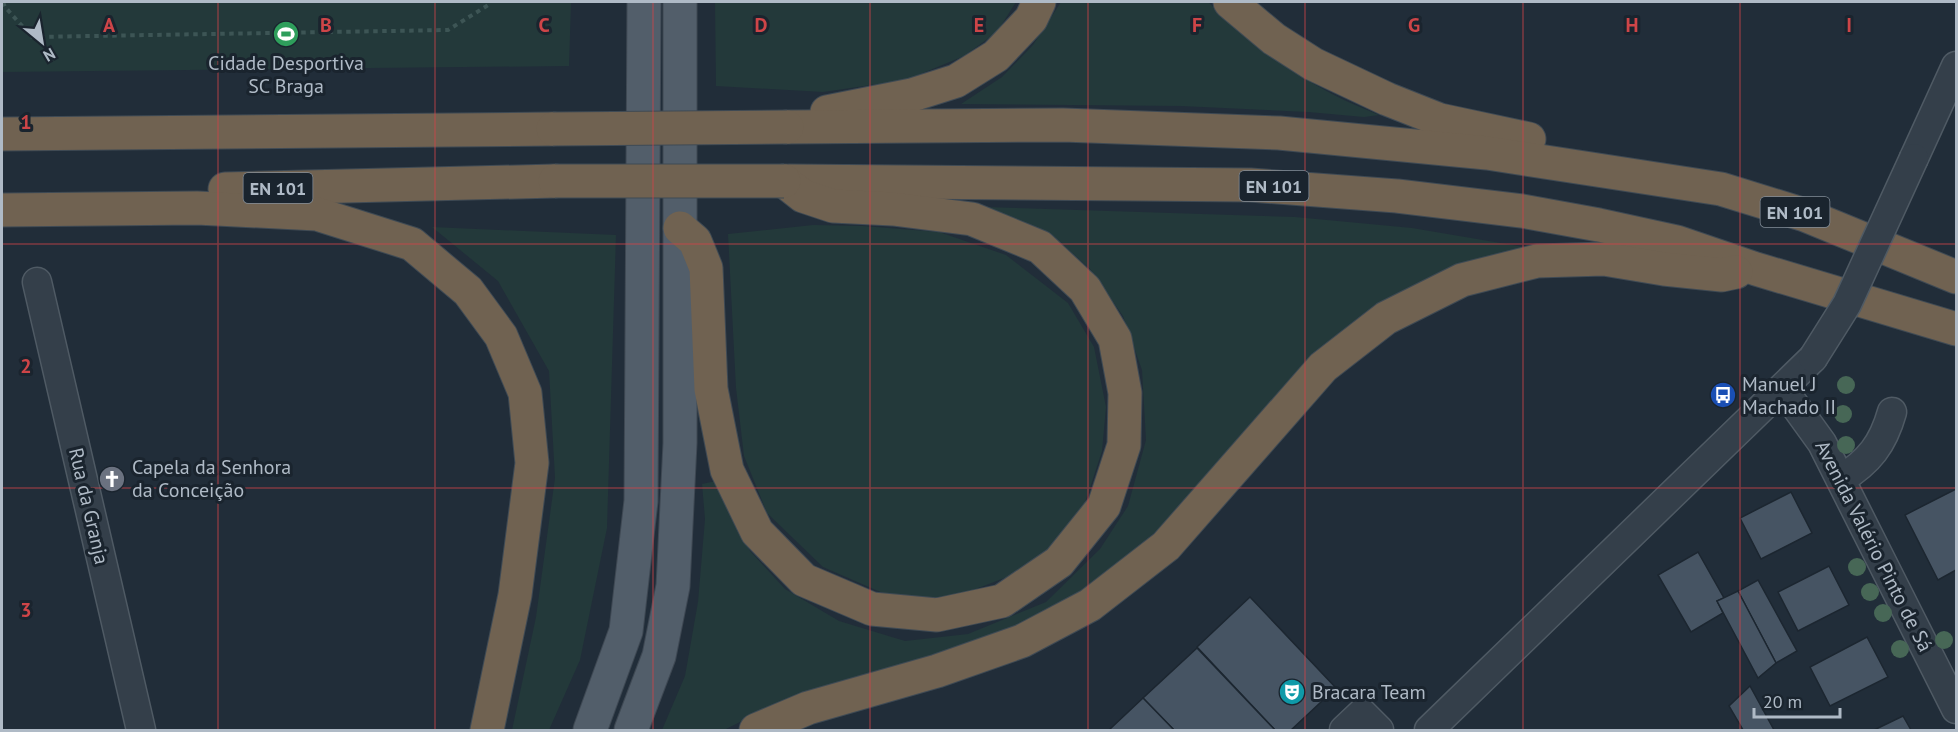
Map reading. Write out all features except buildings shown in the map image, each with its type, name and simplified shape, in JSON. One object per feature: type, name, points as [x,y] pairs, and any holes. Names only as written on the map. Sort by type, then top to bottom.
[{"type":"highway","points":[[787,127],[819,114],[912,95],[956,81],[996,56],[1031,19],[1039,2]]},
{"type":"highway","points":[[1230,2],[1274,39],[1313,64],[1387,99],[1440,120],[1600,152],[1626,175]]},
{"type":"highway","name":"EN 101","points":[[2,135],[1064,125],[1279,133],[1487,153],[1721,189],[1805,215],[1956,277]]},
{"type":"highway","points":[[680,228],[695,241],[706,268],[711,389],[727,470],[757,532],[804,580],[872,609],[937,615],[1002,601],[1059,562],[1104,506],[1124,445],[1125,393],[1115,339],[1085,289],[1040,247],[972,219],[893,209],[833,206],[803,196],[784,181]]},
{"type":"highway","name":"EN 101","points":[[2,194],[555,182],[1250,184],[1397,195],[1522,211],[1599,225],[1677,242],[1756,269],[1956,329]]},
{"type":"highway","points":[[2,210],[197,208],[317,214],[412,244],[468,291],[501,336],[525,393],[532,463],[514,595],[487,730]]},
{"type":"highway","points":[[756,730],[808,708],[937,671],[1022,641],[1090,605],[1166,546],[1323,367],[1386,318],[1462,280],[1537,261],[1604,259],[1664,269],[1722,275],[1756,269]]},
{"type":"main road","points":[[590,730],[626,630],[641,501],[644,2]]},
{"type":"main road","points":[[631,730],[659,656],[673,586],[680,443],[680,2]]},
{"type":"street","points":[[1429,730],[1783,389],[1812,358],[1847,304],[1956,66]]},
{"type":"street","name":"Rua da Granja","points":[[37,282],[141,730]]},
{"type":"street","name":"Avenida Valério Pinto de Sá","points":[[1783,389],[1822,443],[1956,709]]},
{"type":"street","points":[[1841,479],[1859,468],[1875,450],[1886,433],[1892,412]]},
{"type":"street","points":[[1344,730],[1362,713],[1380,730]]},
{"type":"path","points":[[3,2],[32,37],[448,30],[490,2]]},
{"type":"green space","name":"Cidade Desportiva SC Braga","points":[[2,2],[571,2],[569,66],[2,72]]},
{"type":"green space","points":[[715,2],[1016,2],[997,32],[964,56],[906,80],[823,92],[716,86]]},
{"type":"green space","points":[[1061,2],[1208,2],[1236,28],[1282,64],[1315,85],[1379,115],[1364,117],[1181,106],[961,104],[1002,77],[1033,45]]},
{"type":"green space","points":[[984,207],[1295,217],[1412,228],[1524,247],[1432,279],[1095,587],[1020,632],[792,703],[724,730],[662,730],[685,676],[698,602],[705,519],[702,484],[716,481],[750,551],[785,589],[839,621],[905,641],[968,634],[1046,602],[1100,549],[1128,506],[1146,440],[1142,370],[1123,316],[1090,269],[1053,236]]},
{"type":"green space","points":[[813,225],[939,232],[1006,255],[1068,303],[1094,347],[1106,407],[1102,451],[1084,506],[1052,545],[1020,572],[947,600],[892,597],[823,567],[767,513],[744,456],[736,388],[728,234]]},
{"type":"green space","points":[[432,227],[616,235],[607,528],[580,660],[549,730],[512,730],[536,617],[555,478],[549,371],[498,281]]},
{"type":"place","name":"Cidade Desportiva SC Braga","points":[[286,34]]},
{"type":"place","name":"Manuel J Machado II","points":[[1723,395]]},
{"type":"place","name":"Capela da Senhora da Conceição","points":[[112,479]]},
{"type":"place","name":"Bracara Team","points":[[1292,692]]}]
